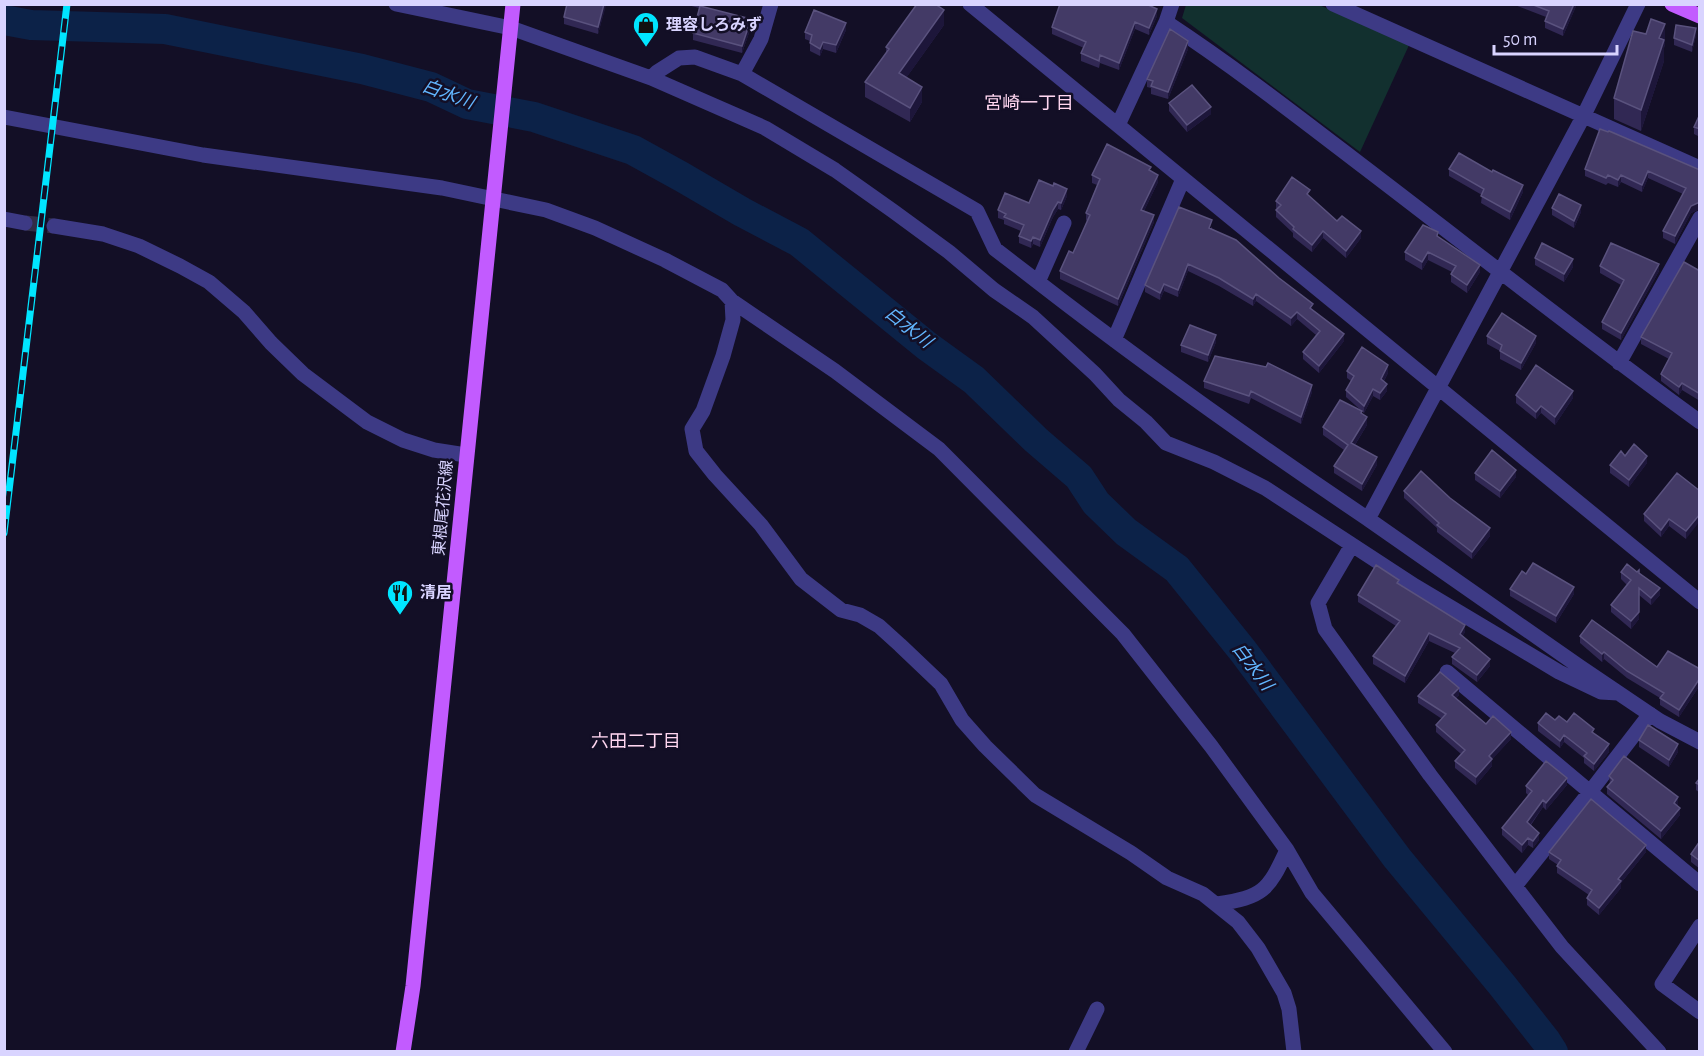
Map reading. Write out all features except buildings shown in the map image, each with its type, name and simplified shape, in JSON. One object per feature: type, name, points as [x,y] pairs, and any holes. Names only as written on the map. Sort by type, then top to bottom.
[{"type":"main road","name":"東根尾花沢線","points":[[403,1052],[413,986],[513,4]]},
{"type":"main road","points":[[1672,4],[1700,16]]},
{"type":"street","points":[[396,4],[510,30],[651,78],[765,128],[835,170],[1033,317],[1166,443],[1214,462],[1264,488],[1424,592],[1559,672],[1602,692],[1618,693]]},
{"type":"street","points":[[742,74],[761,39],[771,4]]},
{"type":"street","points":[[970,4],[1700,603]]},
{"type":"street","points":[[1118,125],[1166,22],[1172,4]]},
{"type":"street","points":[[1333,4],[1700,168]]},
{"type":"street","points":[[1368,519],[1583,117],[1638,4]]},
{"type":"street","points":[[1166,22],[1225,61],[1619,363],[1700,422]]},
{"type":"street","points":[[651,78],[679,58],[695,57],[742,74],[977,211],[995,249],[1114,340],[1273,455],[1618,693],[1700,742]]},
{"type":"street","points":[[4,117],[203,155],[493,195],[546,210],[595,228],[665,260],[722,290],[732,301],[835,371],[939,449],[1124,634],[1211,746],[1287,850],[1311,893],[1445,1052]]},
{"type":"street","points":[[1114,340],[1183,179]]},
{"type":"street","points":[[1619,363],[1700,218]]},
{"type":"street","points":[[4,219],[25,223]]},
{"type":"street","points":[[1038,282],[1064,223]]},
{"type":"street","points":[[54,226],[103,234],[139,246],[209,282],[244,312],[270,343],[303,374],[367,422],[404,440],[434,450],[466,454]]},
{"type":"street","points":[[732,301],[733,320],[720,367],[703,411],[692,429],[696,451],[761,525],[801,579],[841,610],[860,615],[879,626],[900,645],[941,684],[962,720],[977,738],[1035,795],[1131,853],[1167,878],[1203,894],[1238,922],[1258,948],[1284,993],[1289,1009],[1294,1052]]},
{"type":"street","points":[[1352,545],[1318,603],[1325,629],[1430,775],[1562,947],[1659,1052]]},
{"type":"street","points":[[1447,672],[1700,884]]},
{"type":"street","points":[[1515,886],[1650,714]]},
{"type":"street","points":[[1217,904],[1243,900],[1265,890],[1275,876],[1287,850]]},
{"type":"street","points":[[1700,926],[1662,984],[1700,1012]]},
{"type":"street","points":[[1076,1052],[1097,1009]]},
{"type":"green space","points":[[1186,5],[1319,5],[1410,43],[1360,152],[1182,18]]},
{"type":"waterway","name":"白水川","points":[[4,20],[31,25],[165,29],[362,69],[431,87],[467,104],[534,117],[633,150],[799,242],[927,346],[974,380],[1036,440],[1079,477],[1096,503],[1126,532],[1177,569],[1243,651],[1397,858],[1502,985],[1553,1052]]},
{"type":"tunnel","points":[[25,223],[54,226]]},
{"type":"railway","points":[[4,533],[67,4]]},
{"type":"place","name":"理容しろみず","points":[[646,48]]},
{"type":"place","name":"清居","points":[[400,616]]},
{"type":"district","name":"宮崎一丁目","points":[[1029,104]]},
{"type":"district","name":"六田二丁目","points":[[636,742]]}]
